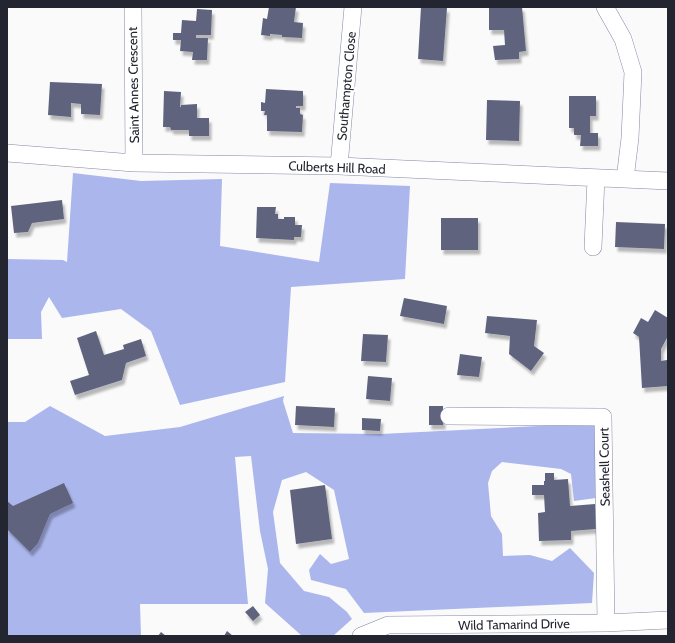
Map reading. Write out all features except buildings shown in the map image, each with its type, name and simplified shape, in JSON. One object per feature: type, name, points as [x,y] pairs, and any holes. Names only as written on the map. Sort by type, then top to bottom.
[{"type":"street","name":"Saint Annes Crescent","points":[[133,7],[134,163]]},
{"type":"street","name":"Southampton Close","points":[[339,166],[353,7]]},
{"type":"street","points":[[605,7],[623,39],[633,72],[630,138],[625,179]]},
{"type":"street","name":"Culberts Hill Road","points":[[7,153],[134,163],[339,166],[668,181]]},
{"type":"street","points":[[592,247],[596,178]]},
{"type":"street","name":"Seashell Court","points":[[449,416],[603,417],[606,622]]},
{"type":"street","name":"Wild Tamarind Drive","points":[[361,636],[388,625],[668,620]]},
{"type":"shaded area","points":[[73,173],[141,181],[222,179],[220,246],[319,262],[330,183],[410,186],[405,279],[291,287],[285,382],[180,405],[151,331],[121,309],[62,318],[49,297],[41,312],[42,339],[7,339],[7,259],[63,260],[67,262]]},
{"type":"shaded area","points":[[284,396],[283,401],[293,433],[381,434],[599,423],[596,498],[574,501],[571,474],[561,469],[502,462],[492,471],[488,483],[491,516],[502,534],[503,556],[530,555],[552,561],[570,548],[594,573],[592,603],[364,613],[346,589],[311,580],[309,570],[320,554],[331,564],[349,559],[334,490],[306,472],[282,480],[273,512],[280,563],[304,591],[329,597],[347,612],[352,619],[333,636],[302,636],[265,603],[268,569],[260,531],[251,456],[235,457],[248,604],[140,604],[141,636],[7,636],[7,422],[25,422],[50,406],[105,436],[180,427]]}]
